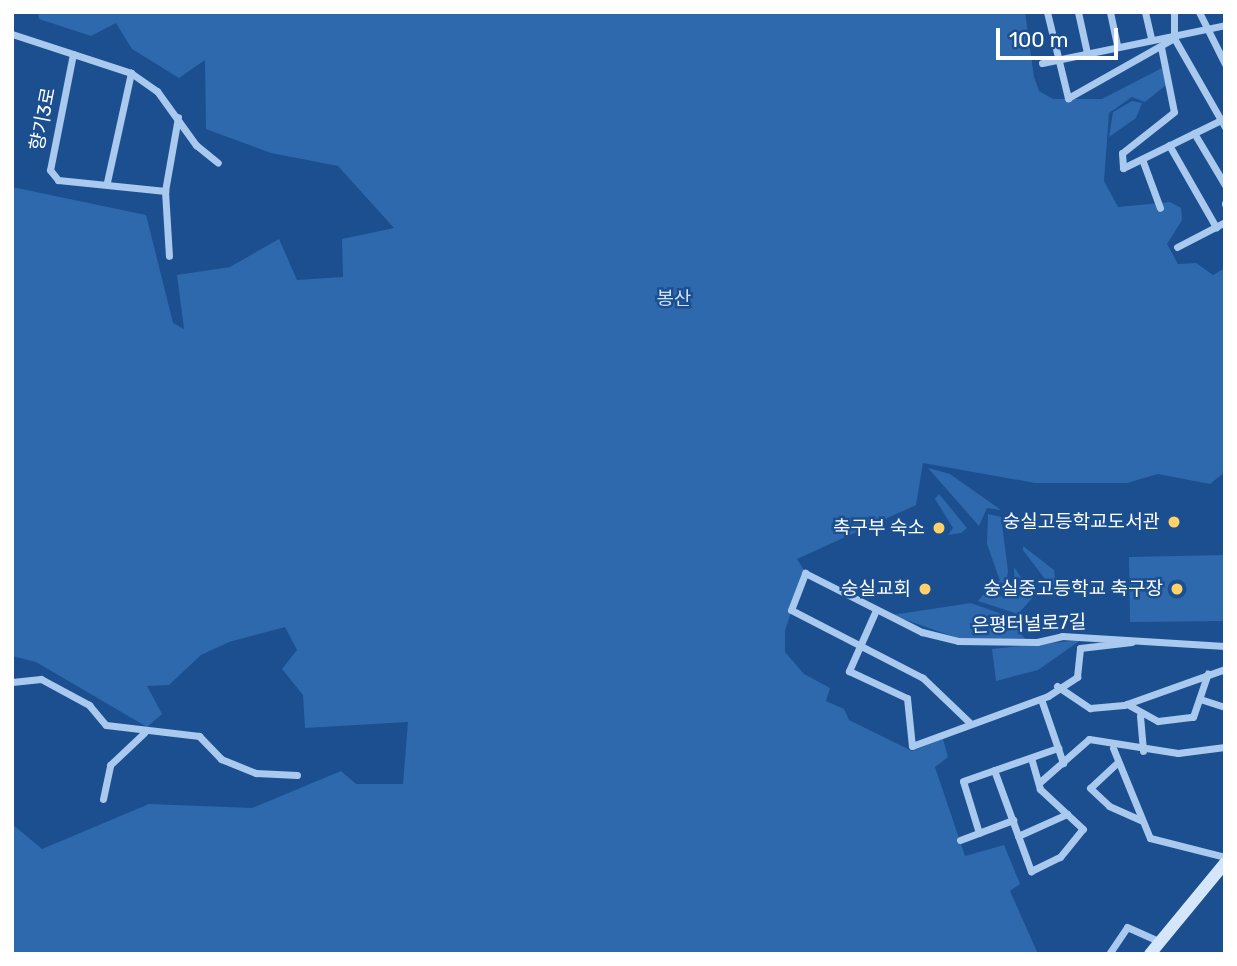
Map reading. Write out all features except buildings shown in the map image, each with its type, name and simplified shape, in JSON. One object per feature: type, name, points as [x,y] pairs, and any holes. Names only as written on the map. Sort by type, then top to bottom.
[{"type":"main road","points":[[1150,954],[1225,863]]},
{"type":"street","points":[[1047,12],[1068,98],[1161,47],[1175,35]]},
{"type":"street","points":[[1078,12],[1087,53]]},
{"type":"street","points":[[1110,12],[1117,46]]},
{"type":"street","points":[[1145,12],[1151,38]]},
{"type":"street","points":[[1161,47],[1174,112],[1122,153],[1123,168],[1194,132],[1223,122],[1175,35],[1174,12]]},
{"type":"street","points":[[1199,12],[1203,28],[1225,64]]},
{"type":"street","points":[[1042,63],[1151,38],[1225,25]]},
{"type":"street","points":[[12,34],[131,73],[178,117],[196,145],[218,163]]},
{"type":"street","name":"향기3로","points":[[73,54],[50,170],[58,180],[107,182],[165,191]]},
{"type":"street","points":[[107,182],[131,73]]},
{"type":"street","points":[[169,256],[165,191],[178,117]]},
{"type":"street","points":[[1194,132],[1225,185]]},
{"type":"street","points":[[1169,145],[1216,227]]},
{"type":"street","points":[[1142,159],[1160,208]]},
{"type":"street","points":[[1177,247],[1225,222]]},
{"type":"street","name":"은평터널로7길","points":[[859,647],[791,610],[805,573],[876,610],[958,642],[1062,636],[1225,646]]},
{"type":"street","points":[[876,610],[849,671],[906,698],[912,747],[969,722],[1041,699],[1057,686],[1077,677],[1080,648],[1135,641]]},
{"type":"street","points":[[859,647],[931,683],[969,722]]},
{"type":"street","points":[[1057,686],[1090,708],[1127,704],[1225,669]]},
{"type":"street","points":[[1127,704],[1140,716],[1158,721],[1193,717],[1208,673]]},
{"type":"street","points":[[12,682],[41,678],[89,705],[106,724],[144,733],[199,736],[233,764],[256,773],[297,775]]},
{"type":"street","points":[[1041,699],[1063,763]]},
{"type":"street","points":[[1200,699],[1225,707]]},
{"type":"street","points":[[1140,716],[1143,751]]},
{"type":"street","points":[[103,799],[110,765],[144,733]]},
{"type":"street","points":[[1040,782],[1089,739],[1113,748],[1143,751],[1225,747]]},
{"type":"street","points":[[979,833],[963,781],[1058,748]]},
{"type":"street","points":[[1113,748],[1150,838],[1225,857]]},
{"type":"street","points":[[994,770],[1031,871],[1060,857],[1083,829],[1040,782],[1031,758]]},
{"type":"street","points":[[1118,762],[1090,788],[1109,806],[1141,820]]},
{"type":"street","points":[[1018,836],[1067,814]]},
{"type":"street","points":[[960,840],[1013,820]]},
{"type":"street","points":[[1109,954],[1127,927],[1159,942]]},
{"type":"green space","name":"봉산","points":[[38,12],[1025,12],[1034,77],[1039,91],[1053,99],[1102,99],[1162,68],[1166,85],[1145,102],[1132,97],[1109,113],[1104,181],[1118,207],[1170,202],[1181,208],[1182,220],[1167,244],[1178,264],[1196,263],[1213,275],[1225,268],[1225,472],[1210,484],[1158,474],[1127,483],[1035,483],[923,463],[916,505],[797,559],[804,570],[785,631],[785,652],[804,674],[830,688],[826,701],[844,709],[849,720],[912,751],[943,739],[948,757],[935,767],[965,856],[1004,845],[1020,884],[1010,891],[1038,954],[12,954],[12,824],[42,849],[149,804],[252,808],[341,771],[356,784],[403,784],[408,722],[305,728],[303,695],[282,669],[297,650],[285,627],[229,642],[201,655],[169,685],[147,686],[162,714],[147,727],[36,662],[12,656],[12,187],[146,215],[173,323],[184,329],[177,275],[230,267],[279,239],[297,280],[343,277],[342,239],[394,228],[338,166],[271,153],[206,129],[205,60],[179,78],[132,49],[116,23],[91,36],[39,19]]},
{"type":"green space","points":[[1132,101],[1142,103],[1136,118],[1109,137],[1113,112]]},
{"type":"green space","points":[[928,468],[950,474],[1001,510],[987,508],[979,526]]},
{"type":"green space","points":[[939,494],[967,528],[961,533],[948,535],[953,528],[935,499]]},
{"type":"green space","points":[[988,514],[1001,517],[1008,571],[1006,584],[992,591],[988,584],[1000,581],[987,544]]},
{"type":"green space","points":[[1023,546],[1054,570],[1057,595],[1023,550]]},
{"type":"green space","name":"숭실중고등학교 축구장","points":[[1225,555],[1225,621],[1130,622],[1129,557]]},
{"type":"green space","points":[[1014,567],[1034,596],[1018,614],[978,601],[984,594],[1005,597],[1015,587]]},
{"type":"green space","points":[[971,603],[1007,616],[1026,640],[960,639],[892,615]]},
{"type":"green space","points":[[1081,640],[1038,670],[996,681],[992,649]]},
{"type":"place","name":"숭실고등학교도서관","points":[[1174,522]]},
{"type":"place","name":"축구부 숙소","points":[[939,528]]},
{"type":"place","name":"숭실교회","points":[[925,589]]},
{"type":"place","name":"숭실중고등학교 축구장","points":[[1177,589]]}]
